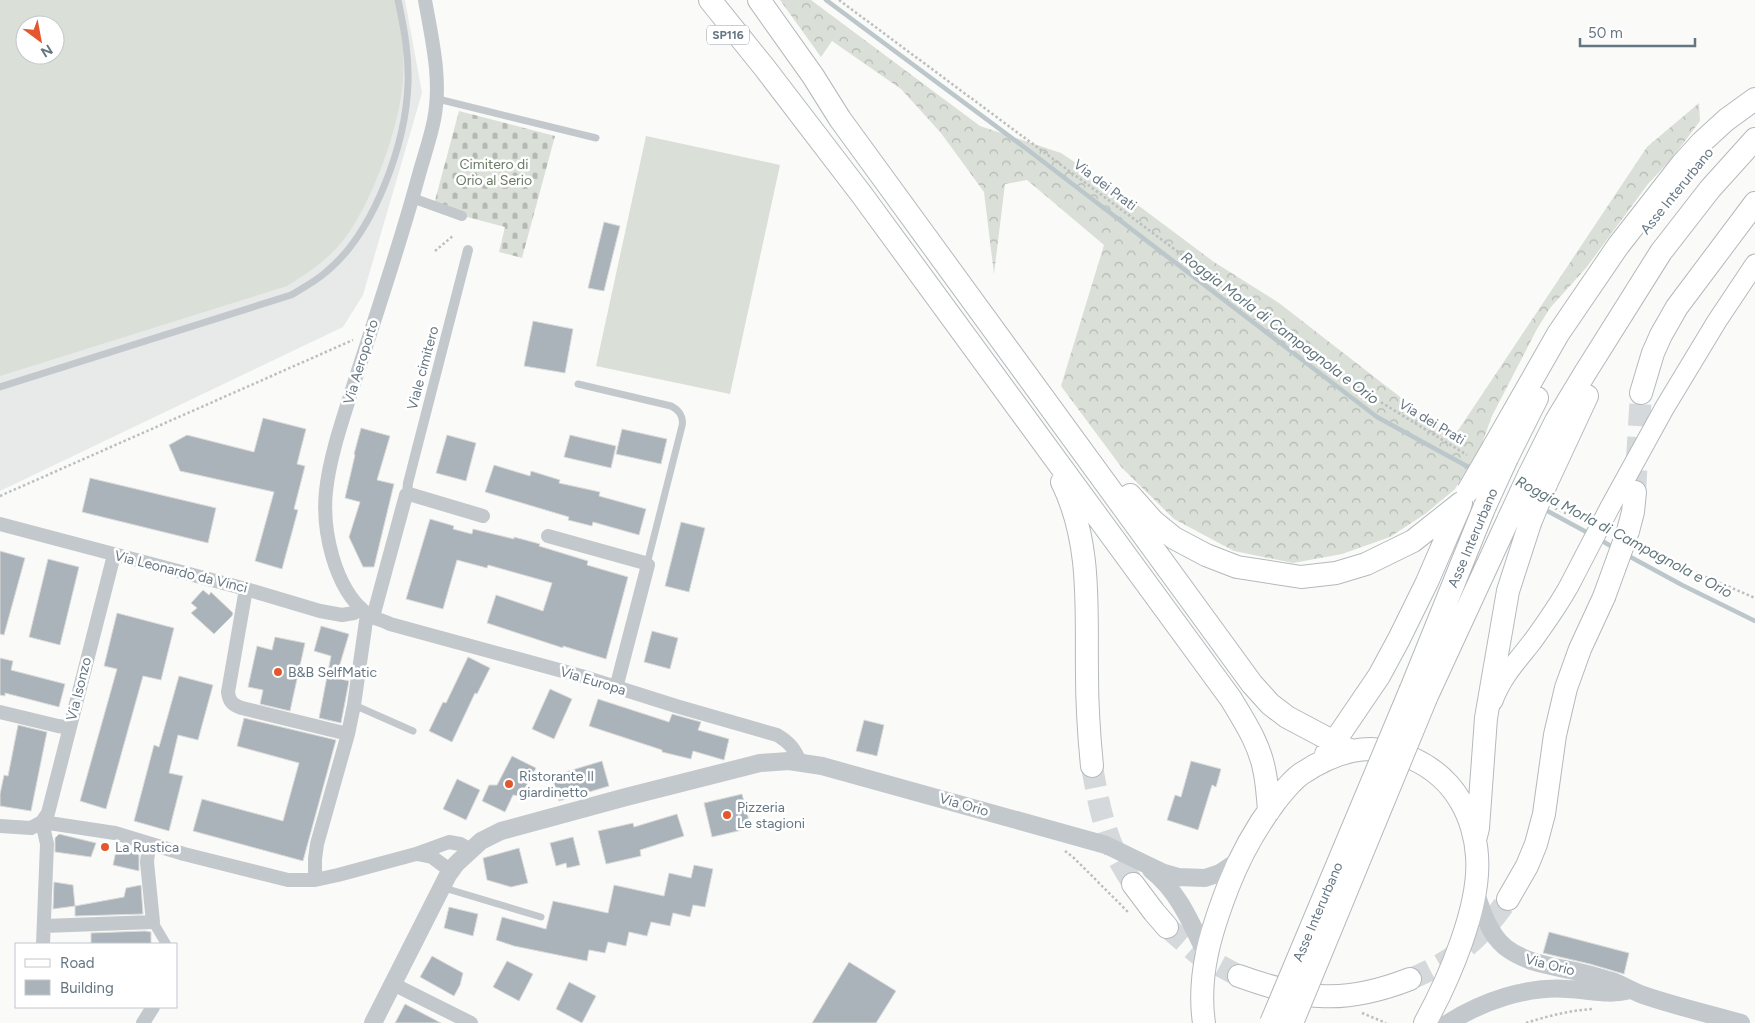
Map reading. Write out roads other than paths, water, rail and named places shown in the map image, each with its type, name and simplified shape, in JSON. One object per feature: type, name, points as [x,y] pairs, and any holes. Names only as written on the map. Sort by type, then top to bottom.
[{"type":"highway","name":"SP116","points":[[695,0],[736,43],[764,67]]},
{"type":"highway","points":[[710,0],[862,195],[1225,692],[1250,731],[1264,769],[1268,811]]},
{"type":"highway","points":[[742,0],[840,118]]},
{"type":"highway","points":[[759,0],[840,118],[1252,684],[1270,704],[1287,717],[1343,747],[1393,752],[1407,756],[1426,766],[1450,787],[1461,802],[1475,840],[1477,858],[1475,890],[1469,917],[1451,967],[1424,1023]]},
{"type":"highway","points":[[1006,346],[1034,372],[1055,396],[1127,492],[1153,521],[1174,538],[1206,555],[1237,568],[1301,577],[1336,573],[1366,564],[1414,541],[1465,497],[1500,453],[1558,334],[1618,246],[1682,164],[1702,142],[1726,120],[1755,99]]},
{"type":"highway","name":"Asse Interurbano","points":[[1271,1023],[1419,694],[1519,520],[1537,479],[1556,421],[1660,252],[1710,189],[1755,139]]},
{"type":"highway","points":[[1641,393],[1653,353],[1677,307],[1755,203]]},
{"type":"highway","points":[[1042,441],[1068,494],[1079,529],[1085,566],[1088,597],[1088,723],[1092,766]]},
{"type":"highway","name":"Asse Interurbano","points":[[1292,1023],[1419,694],[1485,506],[1500,453]]},
{"type":"highway","points":[[1508,899],[1527,866],[1536,844],[1544,814],[1555,735],[1566,688],[1580,649],[1604,596],[1634,540],[1633,512],[1635,492]]},
{"type":"highway","points":[[1202,1019],[1202,984],[1206,954],[1238,861],[1268,811],[1299,775],[1343,747],[1427,582],[1465,497]]},
{"type":"highway","points":[[1475,840],[1478,828],[1486,718],[1519,520]]},
{"type":"highway","points":[[1134,884],[1167,928]]},
{"type":"highway","points":[[1239,976],[1289,992],[1325,997],[1350,996],[1372,992],[1410,979]]},
{"type":"main road","points":[[1486,718],[1498,688],[1555,611],[1665,407],[1755,264]]},
{"type":"street","name":"Via Aeroporto","points":[[367,613],[352,598],[342,580],[331,552],[325,525],[326,490],[343,419],[407,218],[434,121],[438,99],[436,63],[426,0]]},
{"type":"street","points":[[412,198],[462,216]]},
{"type":"street","name":"Viale cimitero","points":[[407,494],[408,482],[468,250]]},
{"type":"street","points":[[316,880],[314,859],[348,734],[367,613],[405,496],[407,494],[483,516]]},
{"type":"street","name":"Via Leonardo da Vinci","points":[[0,524],[332,613],[367,613]]},
{"type":"street","points":[[548,536],[647,564],[616,688]]},
{"type":"street","name":"Via Isonzo","points":[[42,822],[48,813],[114,555]]},
{"type":"street","points":[[246,589],[228,692],[230,701],[242,708],[348,734]]},
{"type":"street","name":"Via Europa","points":[[367,613],[390,624],[581,676],[776,735],[786,740],[792,746],[800,762]]},
{"type":"street","points":[[0,712],[58,726],[70,724]]},
{"type":"street","name":"Via Orio","points":[[373,1023],[451,870],[470,850],[489,836],[501,831],[626,797],[760,763],[789,761],[822,766],[922,793],[1106,845],[1164,873],[1178,877],[1205,878],[1220,873],[1238,861]]},
{"type":"street","points":[[0,826],[31,828],[42,822],[115,833],[149,844],[288,880],[316,880],[416,854],[449,842],[460,844],[470,850]]},
{"type":"street","points":[[42,822],[47,844],[43,943]]},
{"type":"street","points":[[149,844],[147,862],[153,922],[165,943]]},
{"type":"street","name":"Via Orio","points":[[1126,853],[1160,877],[1173,892],[1181,903],[1206,954]]},
{"type":"street","points":[[416,854],[432,857],[451,870]]},
{"type":"street","name":"Via Orio","points":[[1475,890],[1484,917],[1493,932],[1503,945],[1520,957],[1533,963],[1581,972],[1621,984],[1630,990],[1742,1023]]},
{"type":"street","points":[[44,926],[153,922]]},
{"type":"street","points":[[393,984],[471,1023]]},
{"type":"street","name":"Via Orio","points":[[1448,1023],[1509,994],[1542,989],[1567,989],[1618,994],[1630,990]]},
{"type":"street","points":[[143,1023],[152,1008]]},
{"type":"lane","points":[[0,388],[291,295],[327,272],[348,250],[379,200],[399,141],[404,119],[408,84],[407,44],[398,0]]},
{"type":"lane","points":[[438,99],[596,138]]},
{"type":"lane","points":[[578,384],[671,406],[682,417],[682,426],[647,564]]},
{"type":"lane","points":[[354,705],[413,731]]},
{"type":"lane","points":[[441,887],[542,917]]},
{"type":"waterway","name":"Roggia Morla di Campagnola e Orio","points":[[826,0],[1028,150],[1377,417],[1472,469]]},
{"type":"waterway","name":"Roggia Morla di Campagnola e Orio","points":[[1542,508],[1590,534]]},
{"type":"waterway","name":"Roggia Morla di Campagnola e Orio","points":[[1599,539],[1614,548]]},
{"type":"waterway","name":"Roggia Morla di Campagnola e Orio","points":[[1625,554],[1755,621]]},
{"type":"tunnel","points":[[1635,492],[1641,393]]},
{"type":"tunnel","points":[[1092,766],[1106,830],[1116,854],[1133,884]]},
{"type":"tunnel","points":[[1410,979],[1426,972],[1466,947],[1488,925],[1508,899]]},
{"type":"tunnel","points":[[1167,927],[1198,954],[1239,976]]},
{"type":"place","name":"B&B SelfMatic","points":[[278,672]]},
{"type":"place","name":"Ristorante Il giardinetto","points":[[509,784]]},
{"type":"place","name":"Pizzeria Le stagioni","points":[[727,815]]},
{"type":"place","name":"La Rustica","points":[[105,847]]},
{"type":"park label","name":"Cimitero di Orio al Serio","points":[[494,172]]}]
